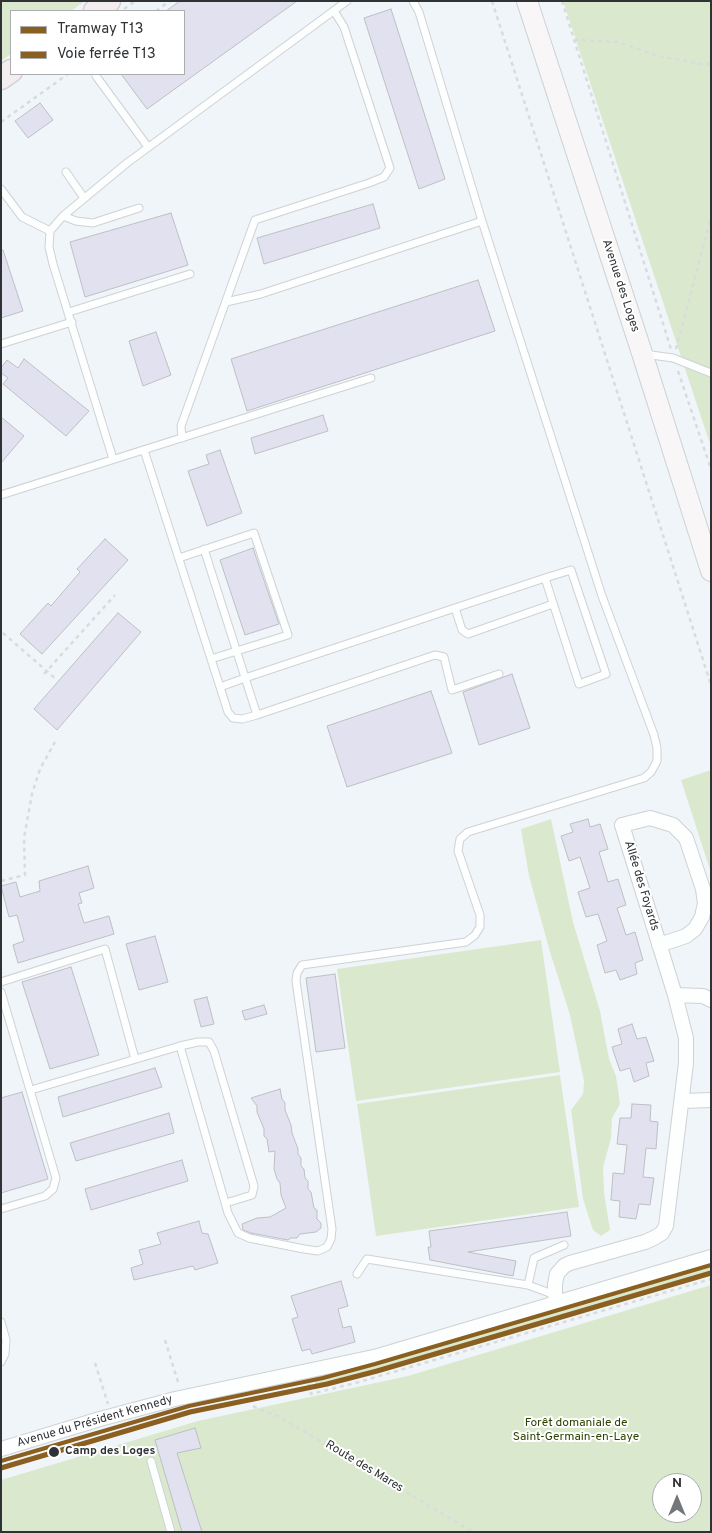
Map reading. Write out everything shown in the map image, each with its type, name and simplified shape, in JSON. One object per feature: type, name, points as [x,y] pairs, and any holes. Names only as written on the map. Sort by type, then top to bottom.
[{"type":"main road","points":[[96,10],[110,1]]},
{"type":"main road","name":"Avenue des Loges","points":[[526,1],[642,353],[711,571]]},
{"type":"street","name":"Allée des Foyards","points":[[556,1299],[558,1274],[564,1266],[645,1242],[662,1233],[666,1226],[682,1101],[686,1063],[686,1038],[675,995],[659,945],[622,825],[650,818],[673,825],[686,838],[703,889],[705,903],[702,917],[695,929],[686,936],[659,945]]},
{"type":"street","points":[[675,995],[703,996],[711,1000]]},
{"type":"street","points":[[682,1101],[711,1100]]},
{"type":"street","name":"Avenue du Président Kennedy","points":[[1,1449],[175,1399],[378,1356],[556,1299],[711,1257]]},
{"type":"lane","points":[[113,459],[51,256],[49,247],[50,231],[63,216],[84,198],[148,148],[347,1]]},
{"type":"lane","points":[[180,1046],[226,1203],[238,1233],[249,1238],[318,1251],[327,1248],[332,1239],[332,1229],[296,981],[297,973],[302,965],[466,942],[475,935],[480,927],[480,915],[458,851],[460,839],[468,832],[644,778],[651,772],[657,761],[658,748],[654,735],[602,596],[482,221],[419,12],[412,1]]},
{"type":"lane","points":[[182,438],[180,426],[255,220],[384,177],[390,168],[344,27],[334,11]]},
{"type":"lane","points":[[96,76],[148,148]]},
{"type":"lane","points":[[66,172],[84,198]]},
{"type":"lane","points":[[1,189],[22,217],[50,231]]},
{"type":"lane","points":[[63,216],[76,221],[93,223],[139,208]]},
{"type":"lane","points":[[226,302],[262,294],[482,221]]},
{"type":"lane","points":[[69,312],[190,274]]},
{"type":"lane","points":[[1,344],[72,322]]},
{"type":"lane","points":[[642,353],[674,358],[711,373]]},
{"type":"lane","points":[[1,495],[371,378]]},
{"type":"lane","points":[[144,450],[228,712],[233,718],[242,719],[257,715],[435,655],[444,657],[452,690],[499,674]]},
{"type":"lane","points":[[179,558],[254,532],[288,635],[211,659]]},
{"type":"lane","points":[[204,549],[257,715]]},
{"type":"lane","points":[[220,687],[544,578],[570,570],[606,674],[579,684],[544,578]]},
{"type":"lane","points":[[455,608],[462,630],[468,634],[553,604]]},
{"type":"lane","points":[[1,982],[105,949],[135,1059]]},
{"type":"lane","points":[[1,992],[56,1178],[53,1189],[46,1196],[1,1210]]},
{"type":"lane","points":[[31,1090],[180,1046],[198,1042],[210,1042],[254,1186],[252,1195],[226,1203]]},
{"type":"lane","points":[[528,1285],[534,1258],[564,1245]]},
{"type":"lane","points":[[357,1274],[367,1259],[528,1285],[556,1299]]},
{"type":"lane","points":[[1,1322],[6,1340],[5,1354],[1,1362]]},
{"type":"lane","points":[[151,1461],[171,1532]]},
{"type":"path","points":[[122,10],[135,1]]},
{"type":"path","points":[[157,10],[170,1]]},
{"type":"path","points":[[492,1],[711,685]]},
{"type":"path","points":[[562,1],[674,358],[711,469]]},
{"type":"path","points":[[574,40],[618,42],[658,56],[711,64]]},
{"type":"path","points":[[1,122],[67,75]]},
{"type":"path","points":[[674,358],[711,218]]},
{"type":"path","points":[[45,672],[115,595]]},
{"type":"path","points":[[3,633],[56,680]]},
{"type":"path","points":[[1,880],[25,875],[24,838],[32,794],[40,769],[55,742]]},
{"type":"path","points":[[310,1391],[311,1394],[360,1382],[711,1279]]},
{"type":"path","points":[[165,1340],[180,1388]]},
{"type":"path","points":[[94,1363],[109,1409]]},
{"type":"path","name":"Route des Mares","points":[[253,1406],[278,1416],[473,1532]]},
{"type":"green space","points":[[1,1],[85,1],[72,10],[10,10],[10,55],[1,61]]},
{"type":"green space","points":[[563,1],[711,1],[711,447]]},
{"type":"green space","points":[[711,770],[711,873],[681,780]]},
{"type":"green space","points":[[551,819],[573,922],[600,1011],[609,1059],[616,1076],[620,1104],[612,1118],[611,1138],[603,1168],[604,1193],[610,1230],[601,1236],[593,1230],[583,1199],[571,1110],[583,1094],[584,1081],[570,1015],[529,876],[521,829]]},
{"type":"green space","points":[[541,940],[560,1072],[356,1101],[337,969]]},
{"type":"green space","points":[[560,1075],[579,1207],[376,1236],[357,1104]]},
{"type":"green space","points":[[711,1262],[711,1276],[387,1371],[316,1389],[314,1377],[351,1369]]},
{"type":"green space","name":"Forêt domaniale de Saint-Germain-en-Laye","points":[[711,1285],[711,1532],[1,1532],[1,1480],[198,1421],[408,1376]]},
{"type":"building","points":[[180,1],[297,1],[147,109],[122,75],[185,75],[185,10],[167,10]]},
{"type":"building","points":[[391,9],[445,179],[419,189],[364,18]]},
{"type":"building","points":[[40,103],[53,120],[28,138],[15,121]]},
{"type":"building","points":[[373,204],[380,228],[264,264],[257,238]]},
{"type":"building","points":[[171,213],[188,265],[85,297],[70,242]]},
{"type":"building","points":[[1,250],[3,250],[23,311],[1,318]]},
{"type":"building","points":[[478,280],[495,331],[247,411],[231,359]]},
{"type":"building","points":[[156,332],[171,375],[143,386],[129,341]]},
{"type":"building","points":[[24,359],[89,411],[66,436],[3,384],[8,378],[1,373],[1,368],[7,360],[18,368]]},
{"type":"building","points":[[323,415],[328,431],[255,454],[251,438]]},
{"type":"building","points":[[1,417],[24,436],[1,463]]},
{"type":"building","points":[[220,450],[242,513],[207,526],[188,471],[209,464],[206,455]]},
{"type":"building","points":[[105,539],[128,560],[42,654],[20,634],[48,603],[51,606],[80,572],[77,569]]},
{"type":"building","points":[[253,548],[279,624],[245,635],[220,560]]},
{"type":"building","points":[[118,613],[141,632],[57,730],[34,709]]},
{"type":"building","points":[[512,674],[530,728],[479,745],[463,692]]},
{"type":"building","points":[[431,691],[452,753],[347,787],[327,726]]},
{"type":"building","points":[[588,819],[590,827],[600,824],[608,849],[599,852],[608,882],[618,879],[626,905],[617,908],[626,935],[635,932],[643,960],[635,963],[637,974],[620,980],[616,970],[605,973],[597,945],[607,941],[598,914],[586,917],[578,892],[590,888],[580,857],[569,861],[561,836],[573,832],[570,824]]},
{"type":"building","points":[[88,866],[94,888],[79,893],[82,903],[78,904],[84,923],[109,916],[114,934],[18,963],[13,945],[24,941],[17,915],[9,917],[1,886],[16,882],[20,897],[40,891],[39,881]]},
{"type":"building","points":[[155,936],[168,982],[139,990],[126,944]]},
{"type":"building","points":[[71,967],[99,1055],[50,1069],[22,982]]},
{"type":"building","points":[[335,974],[345,1048],[316,1052],[306,978]]},
{"type":"building","points":[[207,997],[214,1024],[201,1027],[194,1000]]},
{"type":"building","points":[[264,1005],[267,1014],[245,1020],[242,1011]]},
{"type":"building","points":[[632,1024],[637,1039],[646,1037],[654,1061],[646,1063],[649,1076],[634,1082],[630,1068],[620,1071],[612,1047],[622,1044],[618,1029]]},
{"type":"building","points":[[155,1068],[162,1087],[63,1117],[58,1097]]},
{"type":"building","points":[[280,1089],[298,1154],[301,1158],[301,1166],[308,1181],[308,1189],[311,1192],[314,1208],[317,1210],[317,1219],[321,1223],[321,1228],[316,1232],[300,1234],[297,1238],[288,1240],[251,1233],[243,1230],[242,1224],[257,1218],[270,1217],[286,1208],[281,1195],[280,1183],[274,1169],[275,1151],[269,1152],[264,1129],[257,1112],[257,1106],[251,1098]]},
{"type":"building","points":[[22,1092],[48,1179],[1,1193],[1,1098]]},
{"type":"building","points":[[632,1104],[651,1105],[650,1121],[658,1122],[656,1149],[646,1148],[643,1177],[654,1178],[650,1205],[639,1204],[636,1219],[619,1217],[620,1201],[611,1200],[613,1173],[624,1174],[627,1145],[617,1144],[620,1118],[631,1118]]},
{"type":"building","points":[[169,1113],[174,1133],[76,1161],[70,1143]]},
{"type":"building","points":[[182,1160],[188,1181],[91,1210],[85,1189]]},
{"type":"building","points":[[567,1212],[571,1236],[468,1252],[516,1261],[513,1276],[430,1260],[428,1247],[431,1247],[429,1231]]},
{"type":"building","points":[[199,1221],[202,1233],[208,1234],[218,1263],[195,1270],[193,1266],[134,1280],[131,1268],[143,1264],[139,1250],[161,1244],[157,1233]]},
{"type":"building","points":[[341,1281],[348,1306],[338,1309],[343,1328],[351,1326],[355,1342],[312,1354],[310,1349],[302,1351],[292,1319],[298,1317],[291,1296]]},
{"type":"building","points":[[195,1428],[201,1448],[177,1453],[202,1532],[182,1532],[155,1440]]},
{"type":"tram line","name":"T13","points":[[1,1461],[189,1406],[323,1378],[375,1364],[711,1265]]},
{"type":"rail line","name":"T13","points":[[1,1468],[190,1412],[327,1384],[377,1371],[711,1273]]},
{"type":"place","name":"Camp des Loges","points":[[54,1452]]}]
